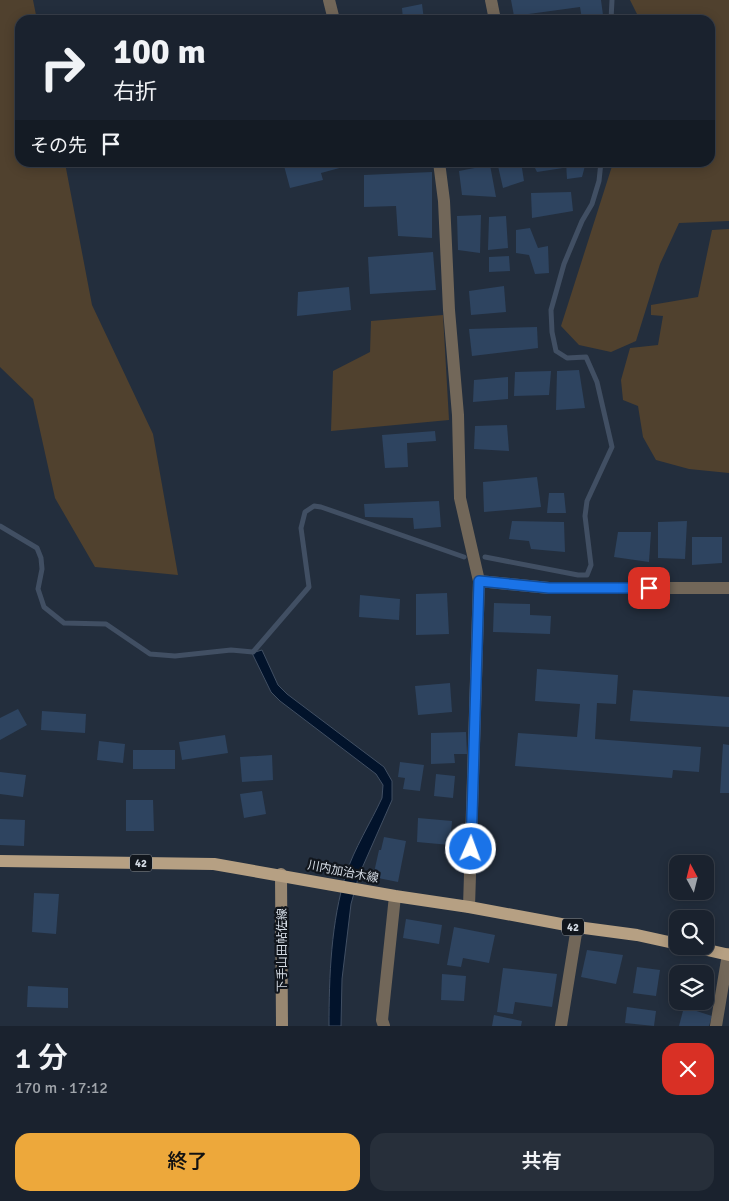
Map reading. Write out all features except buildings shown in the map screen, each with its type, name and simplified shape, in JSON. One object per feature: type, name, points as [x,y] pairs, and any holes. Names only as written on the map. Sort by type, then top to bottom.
[{"type":"main road","name":"川内加治木線","points":[[0,861],[214,864],[282,874],[395,896],[469,907],[577,927],[637,935],[669,942]]},
{"type":"main road","name":"下手山田帖佐線","points":[[282,874],[282,1026]]},
{"type":"main road","points":[[714,952],[729,955]]},
{"type":"street","points":[[329,0],[333,15]]},
{"type":"street","points":[[491,0],[494,15]]},
{"type":"street","points":[[440,167],[444,201],[449,310],[458,415],[460,498],[479,581],[469,907]]},
{"type":"street","points":[[479,581],[549,588],[729,588]]},
{"type":"street","points":[[384,1026],[382,1020],[395,896]]},
{"type":"street","points":[[561,1026],[577,927]]},
{"type":"street","points":[[716,1026],[729,955]]},
{"type":"shaded area","points":[[0,0],[33,0],[36,15],[15,15],[15,167],[66,167],[92,305],[153,434],[178,575],[95,567],[55,498],[33,399],[0,367]]},
{"type":"shaded area","points":[[630,0],[729,0],[729,221],[679,223],[660,264],[636,341],[611,352],[579,345],[561,326],[612,167],[715,167],[715,15],[638,15]]},
{"type":"shaded area","points":[[729,229],[729,473],[689,469],[656,460],[643,437],[638,406],[623,400],[621,380],[630,348],[658,345],[663,316],[651,315],[651,305],[698,297],[712,230]]},
{"type":"shaded area","points":[[443,315],[449,420],[331,431],[333,371],[370,352],[371,321]]},
{"type":"water","points":[[262,650],[278,685],[287,694],[384,767],[392,781],[392,800],[359,875],[351,904],[342,979],[341,1026],[329,1026],[330,969],[337,911],[349,865],[382,798],[383,785],[376,774],[280,701],[271,692],[252,653]]},
{"type":"waterway","points":[[611,15],[612,0]]},
{"type":"waterway","points":[[485,557],[578,575],[587,575],[591,565],[585,516],[587,501],[612,447],[597,382],[586,357],[567,358],[556,351],[552,332],[551,310],[564,264],[582,221],[592,204],[599,181],[600,167]]},
{"type":"waterway","points":[[0,526],[37,548],[41,558],[42,569],[38,589],[44,607],[64,623],[106,624],[150,654],[175,656],[231,650],[253,652],[309,587],[301,528],[305,512],[314,506],[464,557]]},
{"type":"route","points":[[471,849],[479,581],[549,588],[649,588]]}]
